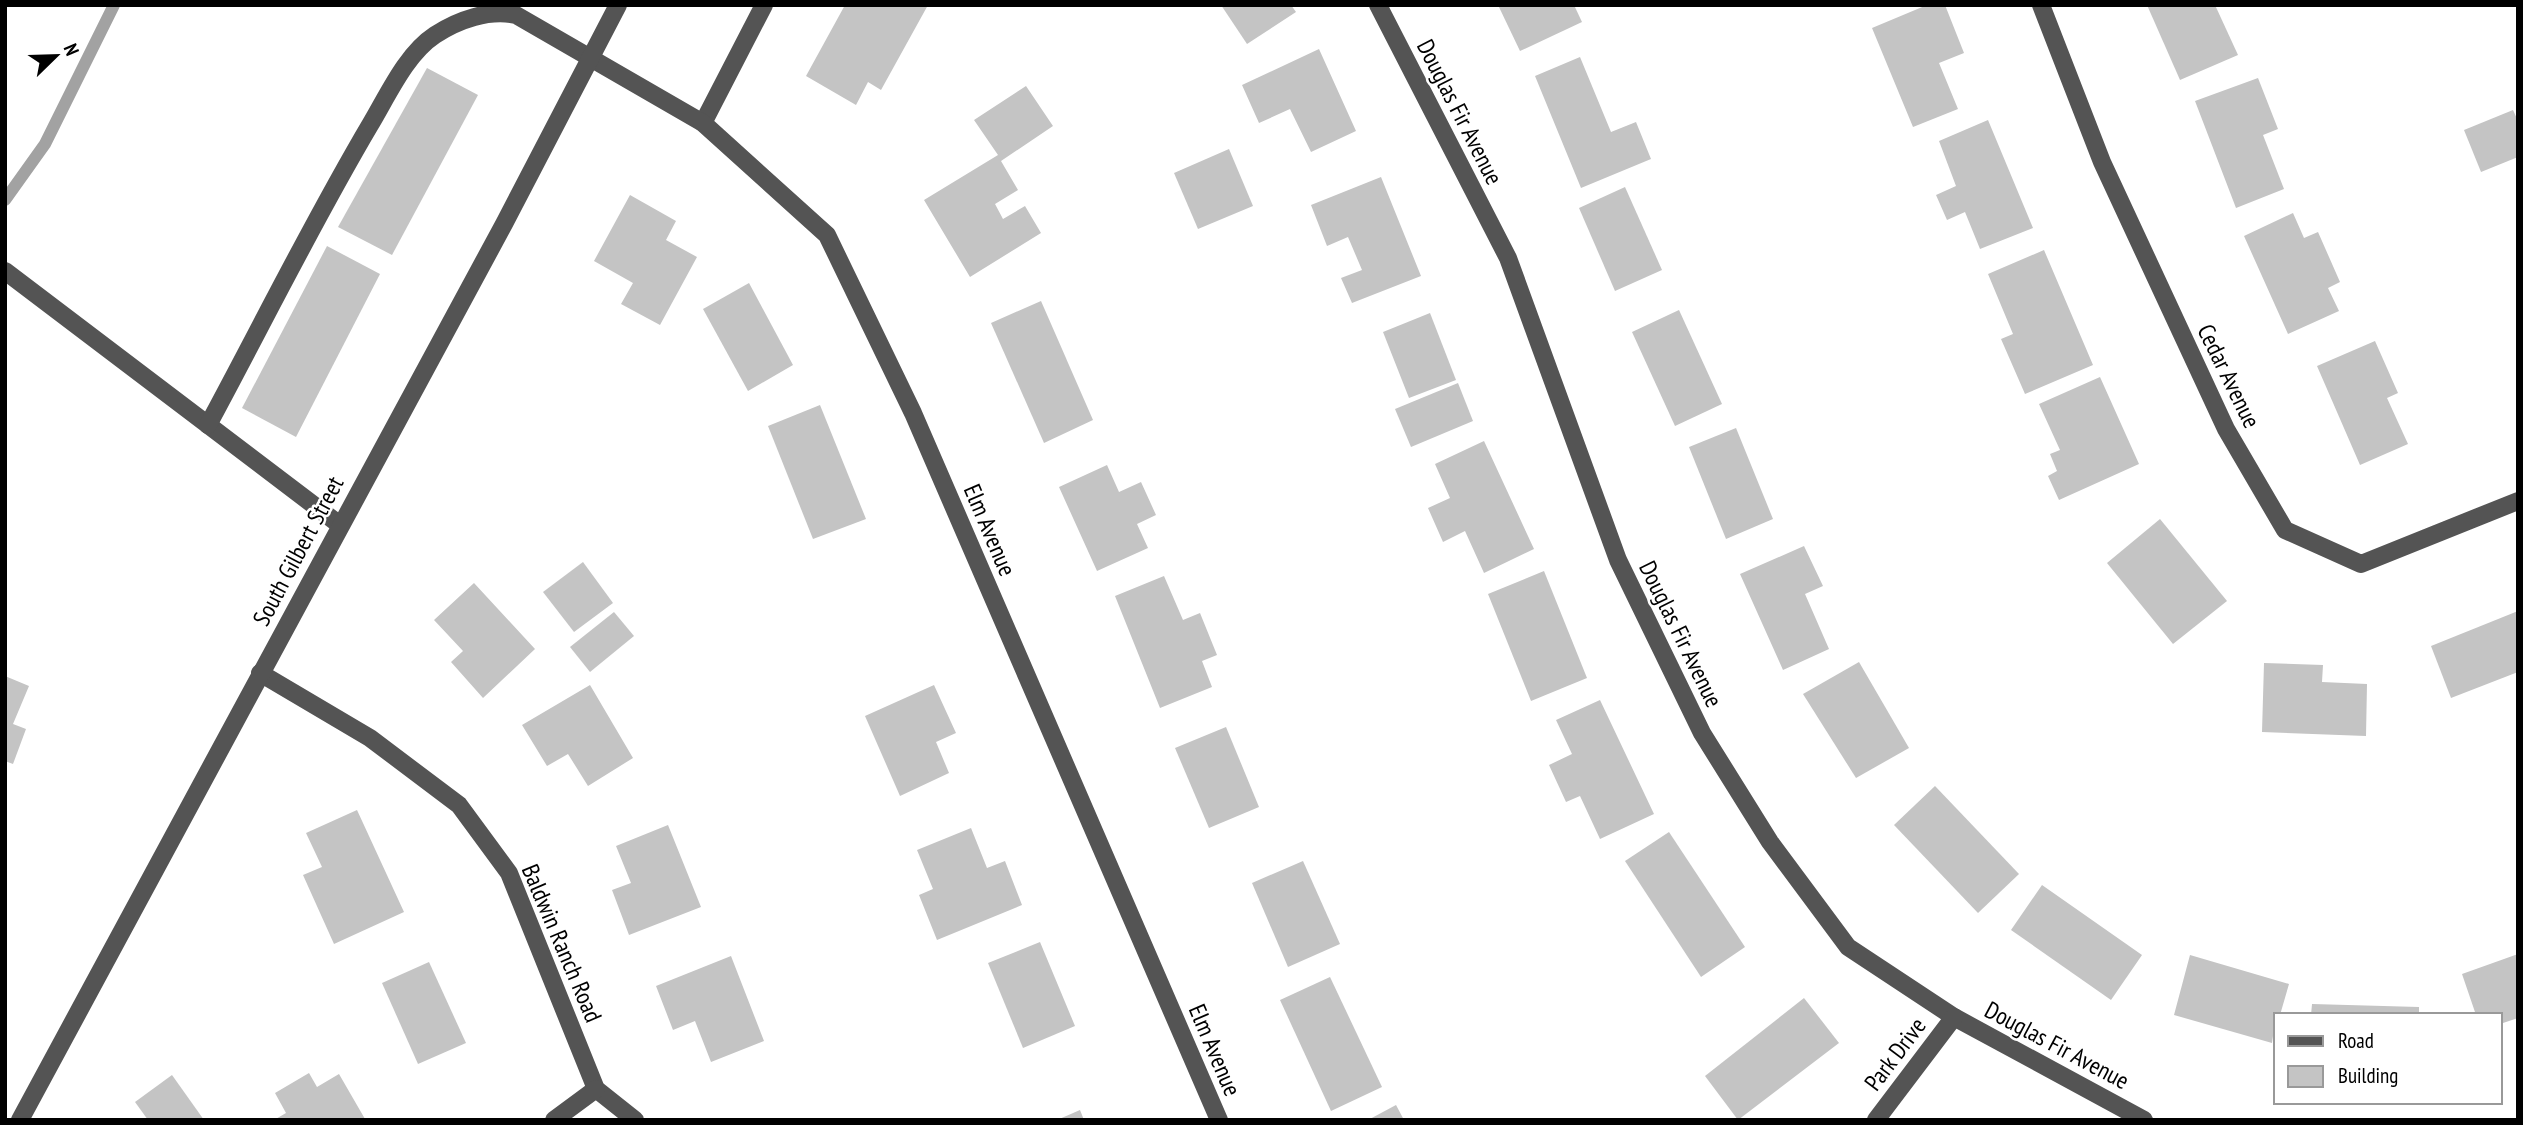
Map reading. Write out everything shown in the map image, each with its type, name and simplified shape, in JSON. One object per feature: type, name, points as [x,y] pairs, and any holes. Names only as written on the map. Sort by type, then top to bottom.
[{"type":"street","name":"South Gilbert Street","points":[[20,1120],[618,5]]},
{"type":"street","points":[[703,123],[764,5]]},
{"type":"street","name":"Douglas Fir Avenue","points":[[1378,5],[1508,258],[1618,560],[1702,733],[1770,842],[1848,947],[1954,1017],[2144,1120]]},
{"type":"street","name":"Cedar Avenue","points":[[2041,5],[2102,162],[2215,405],[2286,530],[2361,564],[2518,501]]},
{"type":"street","name":"Elm Avenue","points":[[208,425],[339,179],[404,69],[434,35],[476,16],[498,11],[516,15],[703,123],[827,235],[913,414],[1219,1120]]},
{"type":"street","points":[[5,271],[340,525]]},
{"type":"street","name":"Baldwin Ranch Road","points":[[260,673],[370,738],[458,805],[509,873],[596,1089],[635,1120]]},
{"type":"street","name":"Park Drive","points":[[1876,1120],[1954,1017]]},
{"type":"street","points":[[554,1120],[596,1089]]},
{"type":"building","points":[[845,5],[928,5],[881,90],[868,82],[856,105],[806,76]]},
{"type":"building","points":[[1221,5],[1291,5],[1296,12],[1247,44]]},
{"type":"building","points":[[1498,5],[1574,5],[1582,22],[1520,51]]},
{"type":"building","points":[[1927,5],[1945,5],[1964,53],[1939,63],[1958,109],[1913,127],[1872,28]]},
{"type":"building","points":[[2147,5],[2215,5],[2238,55],[2180,80]]},
{"type":"building","points":[[1319,49],[1356,131],[1311,152],[1290,109],[1259,123],[1242,85]]},
{"type":"building","points":[[1580,57],[1611,132],[1636,122],[1651,159],[1581,188],[1535,76]]},
{"type":"building","points":[[427,68],[478,95],[392,255],[338,227]]},
{"type":"building","points":[[2258,78],[2278,129],[2263,135],[2284,189],[2236,208],[2195,101]]},
{"type":"building","points":[[1026,86],[1053,126],[1001,161],[1018,190],[995,204],[1003,219],[1025,206],[1041,233],[970,277],[924,200],[998,155],[974,120]]},
{"type":"building","points":[[2513,110],[2518,121],[2518,157],[2481,172],[2464,130]]},
{"type":"building","points":[[1988,120],[2033,228],[1980,249],[1965,212],[1947,220],[1936,195],[1956,186],[1939,141]]},
{"type":"building","points":[[1229,149],[1253,206],[1198,229],[1174,173]]},
{"type":"building","points":[[1381,177],[1421,276],[1352,303],[1341,278],[1362,270],[1348,237],[1327,246],[1311,205]]},
{"type":"building","points":[[1625,187],[1662,270],[1615,291],[1579,208]]},
{"type":"building","points":[[630,195],[676,221],[666,240],[697,257],[660,325],[621,304],[633,283],[594,261]]},
{"type":"building","points":[[2293,213],[2304,238],[2318,232],[2340,282],[2328,288],[2339,311],[2288,334],[2244,236]]},
{"type":"building","points":[[327,246],[380,274],[296,437],[242,408]]},
{"type":"building","points":[[2044,250],[2093,365],[2025,394],[2001,339],[2013,334],[1988,274]]},
{"type":"building","points":[[749,283],[793,365],[748,391],[703,309]]},
{"type":"building","points":[[1041,301],[1093,420],[1044,443],[991,323]]},
{"type":"building","points":[[1679,310],[1722,404],[1675,426],[1632,332]]},
{"type":"building","points":[[1430,313],[1456,380],[1409,398],[1383,332]]},
{"type":"building","points":[[2375,341],[2398,393],[2387,398],[2408,444],[2360,465],[2317,366]]},
{"type":"building","points":[[2100,377],[2139,464],[2059,500],[2048,476],[2057,471],[2050,454],[2060,450],[2039,404]]},
{"type":"building","points":[[1458,383],[1473,421],[1411,447],[1395,409]]},
{"type":"building","points":[[820,405],[866,519],[813,539],[768,426]]},
{"type":"building","points":[[1736,428],[1773,519],[1726,539],[1689,447]]},
{"type":"building","points":[[1484,441],[1534,549],[1484,573],[1465,531],[1443,542],[1428,508],[1450,498],[1435,464]]},
{"type":"building","points":[[1107,465],[1119,492],[1141,482],[1156,515],[1137,524],[1148,548],[1097,571],[1059,487]]},
{"type":"building","points":[[2160,519],[2227,601],[2173,644],[2107,563]]},
{"type":"building","points":[[1804,546],[1823,586],[1805,594],[1829,649],[1783,670],[1740,574]]},
{"type":"building","points":[[583,562],[613,603],[574,632],[543,592]]},
{"type":"building","points":[[1544,571],[1587,678],[1531,701],[1488,594]]},
{"type":"building","points":[[1164,576],[1183,620],[1200,613],[1217,655],[1202,661],[1212,687],[1160,708],[1115,596]]},
{"type":"building","points":[[474,583],[535,649],[483,698],[451,662],[463,651],[434,620]]},
{"type":"building","points":[[2518,611],[2518,672],[2451,698],[2431,646]]},
{"type":"building","points":[[614,612],[634,636],[590,672],[570,647]]},
{"type":"building","points":[[1859,662],[1909,748],[1856,778],[1803,694]]},
{"type":"building","points":[[2264,663],[2323,665],[2322,682],[2367,684],[2366,736],[2262,732]]},
{"type":"building","points":[[5,676],[29,686],[13,724],[26,729],[13,764],[5,761]]},
{"type":"building","points":[[590,685],[633,758],[588,786],[568,754],[547,766],[522,725]]},
{"type":"building","points":[[934,685],[956,733],[936,742],[949,773],[900,796],[865,716]]},
{"type":"building","points":[[1600,700],[1654,814],[1600,839],[1580,796],[1566,802],[1549,765],[1572,754],[1556,720]]},
{"type":"building","points":[[1226,727],[1259,807],[1209,828],[1175,748]]},
{"type":"building","points":[[1935,786],[2019,874],[1978,913],[1894,825]]},
{"type":"building","points":[[357,810],[404,912],[334,944],[303,875],[322,867],[306,833]]},
{"type":"building","points":[[668,825],[701,907],[629,935],[612,890],[631,883],[616,846]]},
{"type":"building","points":[[971,828],[987,868],[1005,861],[1022,905],[937,940],[919,895],[933,889],[917,850]]},
{"type":"building","points":[[1669,832],[1745,947],[1701,977],[1625,861]]},
{"type":"building","points":[[1303,861],[1340,944],[1288,967],[1252,883]]},
{"type":"building","points":[[2042,885],[2142,955],[2111,1000],[2011,930]]},
{"type":"building","points":[[1040,942],[1075,1026],[1023,1048],[988,963]]},
{"type":"building","points":[[2518,954],[2518,1018],[2502,1023],[2502,1013],[2475,1013],[2462,974]]},
{"type":"building","points":[[2190,955],[2289,984],[2281,1013],[2274,1013],[2272,1043],[2174,1015]]},
{"type":"building","points":[[731,956],[764,1041],[711,1062],[695,1021],[673,1030],[656,986]]},
{"type":"building","points":[[429,962],[466,1043],[418,1064],[382,983]]},
{"type":"building","points":[[1330,977],[1382,1087],[1331,1111],[1280,1000]]},
{"type":"building","points":[[1804,998],[1839,1043],[1738,1120],[1705,1076]]},
{"type":"building","points":[[2312,1004],[2419,1007],[2419,1013],[2311,1013]]},
{"type":"building","points":[[309,1073],[317,1087],[339,1074],[365,1119],[274,1120],[286,1113],[275,1093]]},
{"type":"building","points":[[172,1075],[204,1120],[148,1120],[135,1102]]},
{"type":"building","points":[[1396,1105],[1404,1120],[1368,1120]]},
{"type":"building","points":[[1080,1110],[1084,1120],[1057,1120]]},
{"type":"waterway","points":[[5,200],[45,144],[114,5]]}]
